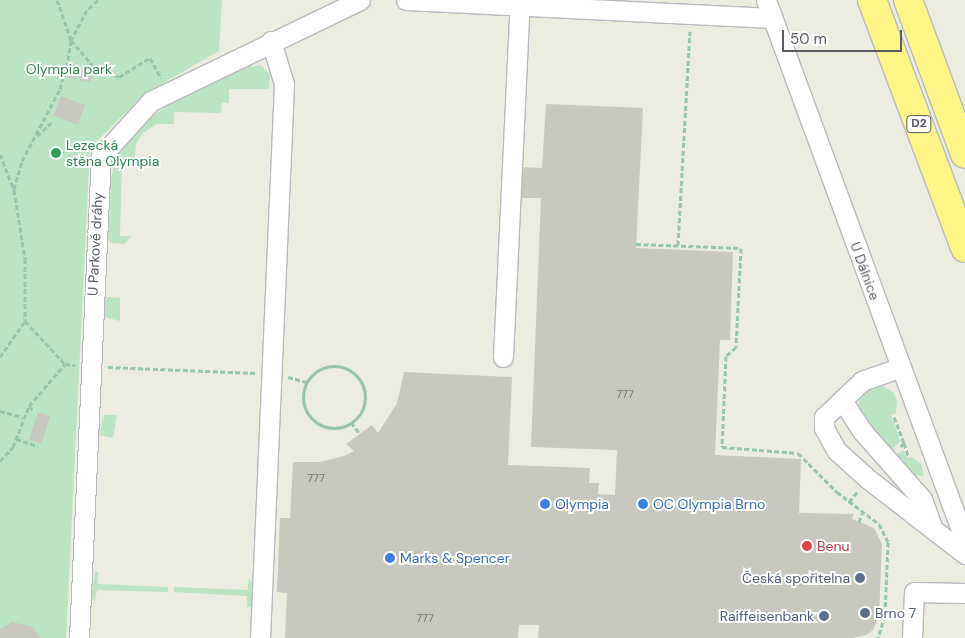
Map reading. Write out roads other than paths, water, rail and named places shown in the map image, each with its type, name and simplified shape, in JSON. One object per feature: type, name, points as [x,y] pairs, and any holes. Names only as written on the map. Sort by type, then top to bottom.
[{"type":"highway","name":"D2","points":[[872,0],[965,248]]},
{"type":"highway","name":"D2","points":[[908,0],[965,154]]},
{"type":"street","name":"U Parkové dráhy","points":[[79,638],[101,156],[151,101],[271,41],[360,0]]},
{"type":"street","points":[[406,0],[520,2],[773,18]]},
{"type":"street","name":"U Dálnice","points":[[766,0],[899,368],[965,541]]},
{"type":"street","points":[[503,357],[520,2]]},
{"type":"street","points":[[260,638],[284,84],[271,41]]},
{"type":"street","points":[[899,368],[862,381],[824,416],[824,428],[837,451],[965,554]]},
{"type":"street","points":[[842,400],[863,432],[922,499],[932,527]]},
{"type":"street","points":[[912,638],[914,592],[965,593]]},
{"type":"place","name":"Lezecká stěna Olympia","points":[[56,153]]},
{"type":"place","name":"Olympia","points":[[545,504]]},
{"type":"place","name":"OC Olympia Brno","points":[[643,504]]},
{"type":"place","name":"Benu","points":[[807,546]]},
{"type":"place","name":"Marks & Spencer","points":[[390,558]]},
{"type":"place","name":"Česká spořitelna","points":[[860,578]]},
{"type":"place","name":"Brno 7","points":[[865,613]]},
{"type":"place","name":"Raiffeisenbank","points":[[824,616]]},
{"type":"park label","name":"Olympia park","points":[[69,69]]}]
